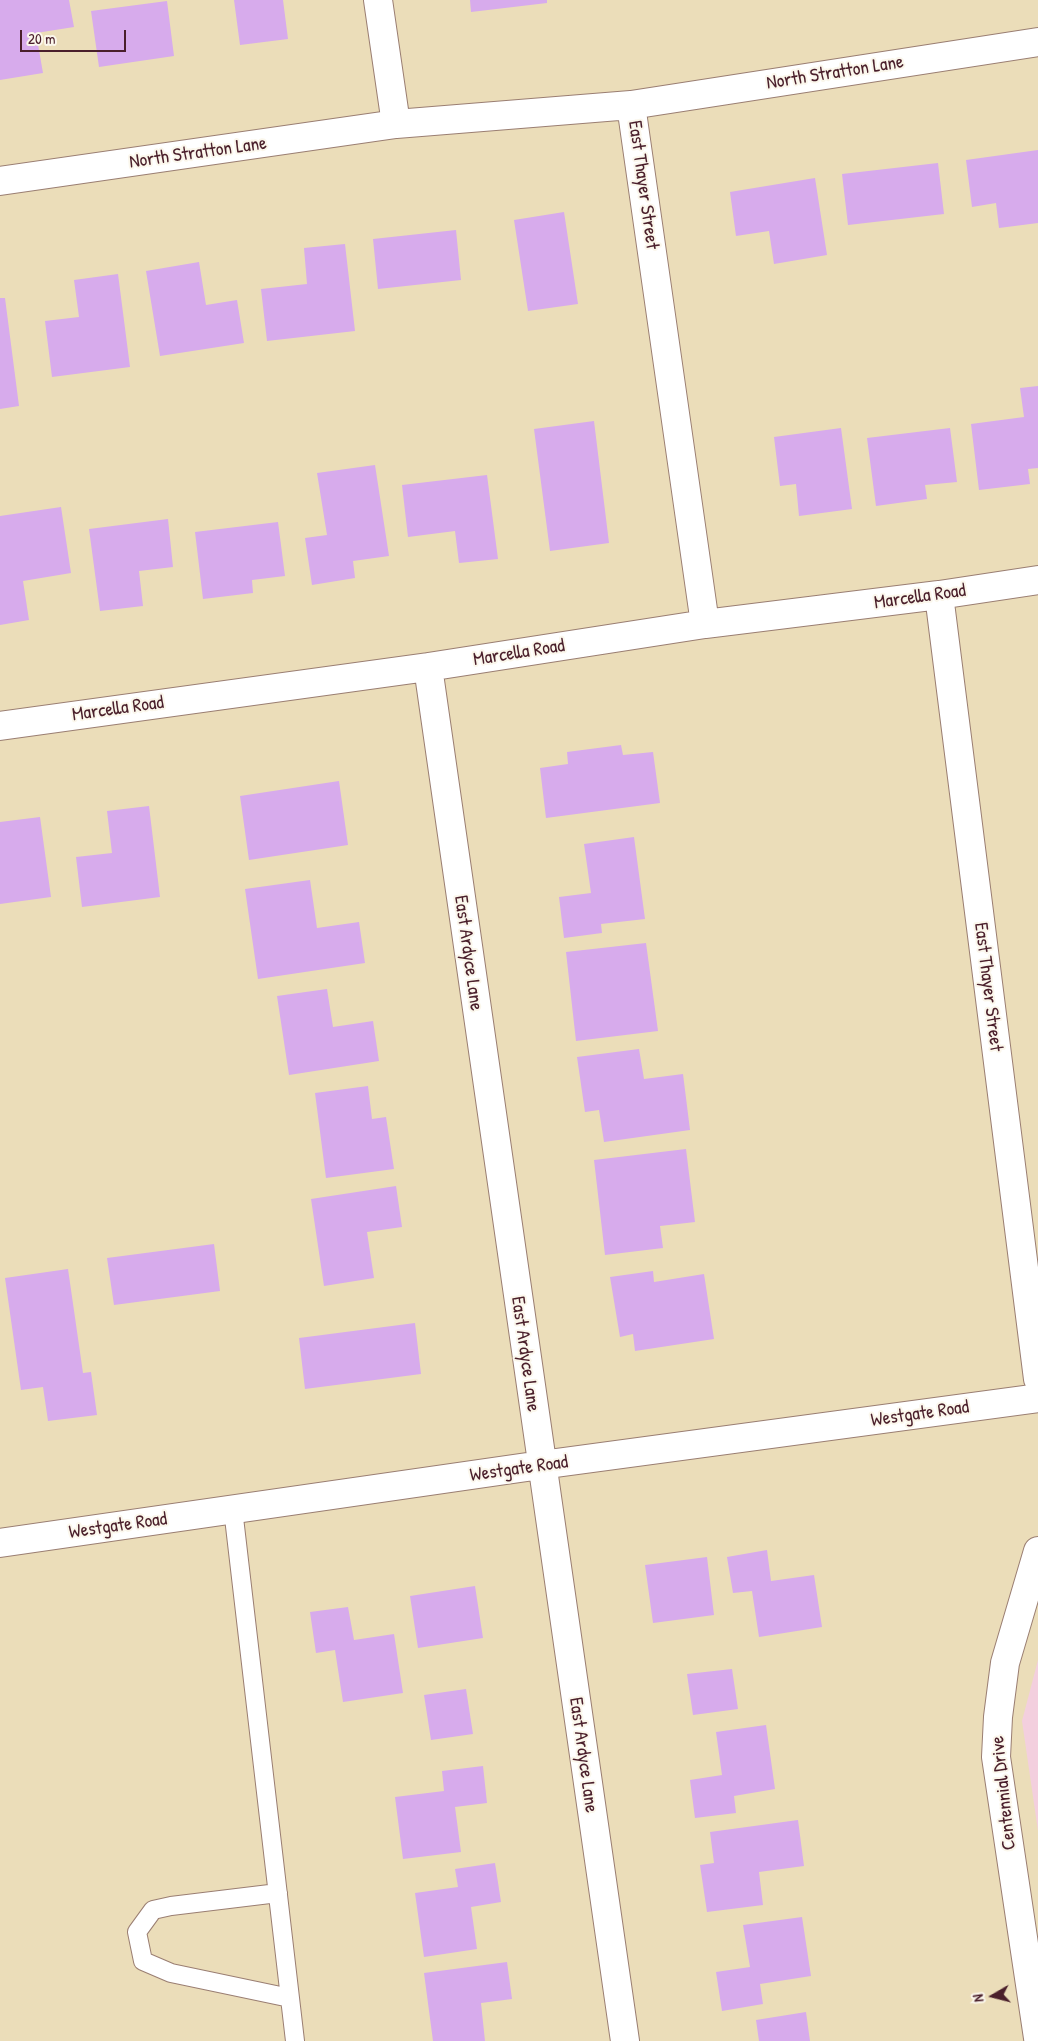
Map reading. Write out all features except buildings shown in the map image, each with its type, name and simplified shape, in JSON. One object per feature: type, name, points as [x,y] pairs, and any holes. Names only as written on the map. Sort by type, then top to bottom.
[{"type":"street","points":[[378,0],[396,124]]},
{"type":"street","name":"North Stratton Lane","points":[[631,104],[1038,42]]},
{"type":"street","name":"East Thayer Street","points":[[396,124],[631,104],[705,624]]},
{"type":"street","name":"North Stratton Lane","points":[[0,181],[396,124]]},
{"type":"street","name":"Marcella Road","points":[[0,726],[428,667],[705,624],[939,595],[1038,580]]},
{"type":"street","name":"East Thayer Street","points":[[939,595],[1038,1380]]},
{"type":"street","name":"East Ardyce Lane","points":[[428,667],[625,2041]]},
{"type":"street","name":"Westgate Road","points":[[0,1543],[541,1465],[1038,1398]]},
{"type":"street","name":"Centennial Drive","points":[[1038,1551],[1005,1663],[998,1717],[996,1757],[1038,2038]]},
{"type":"lane","points":[[233,1509],[295,2041]]},
{"type":"lane","points":[[278,1893],[171,1906],[153,1910],[136,1932],[143,1961],[171,1974],[290,1998]]},
{"type":"shaded area","points":[[1038,1660],[1038,1831],[1022,1721]]}]
